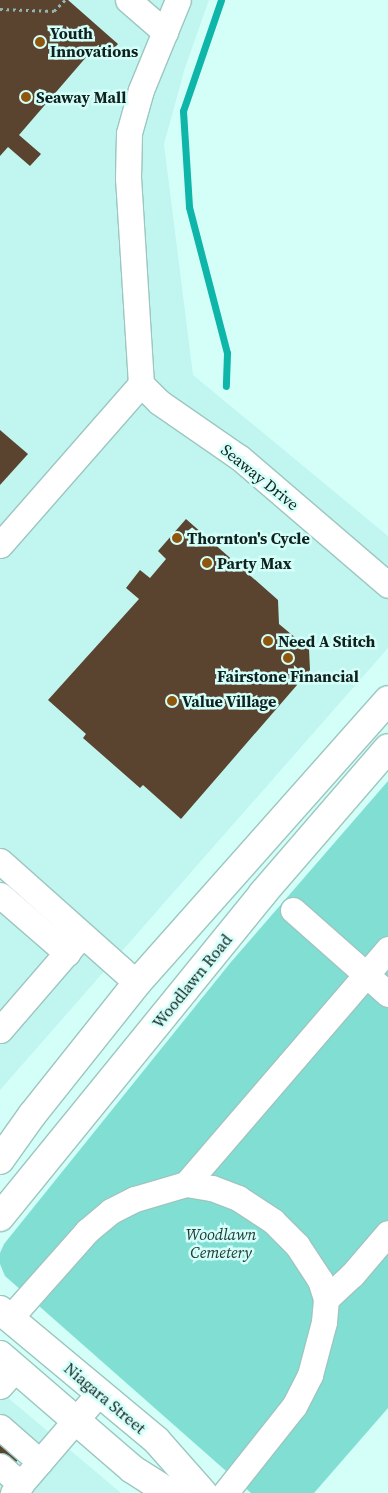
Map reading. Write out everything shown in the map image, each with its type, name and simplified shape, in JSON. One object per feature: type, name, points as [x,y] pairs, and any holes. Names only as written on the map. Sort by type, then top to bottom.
[{"type":"main road","points":[[0,1160],[32,1115],[90,1045],[137,982],[388,700]]},
{"type":"main road","name":"Woodlawn Road","points":[[0,1217],[263,894],[388,748]]},
{"type":"main road","points":[[0,1133],[90,1045]]},
{"type":"main road","name":"Niagara Street","points":[[5,1314],[157,1441],[203,1493]]},
{"type":"main road","points":[[5,1370],[76,1420],[132,1469],[170,1493]]},
{"type":"street","points":[[128,0],[164,32]]},
{"type":"street","points":[[0,545],[146,389],[128,178],[129,134],[141,90],[178,0]]},
{"type":"street","name":"Seaway Drive","points":[[146,389],[158,402],[240,458],[388,585]]},
{"type":"street","points":[[0,861],[74,944]]},
{"type":"street","points":[[0,896],[137,982]]},
{"type":"street","points":[[293,910],[388,994]]},
{"type":"street","points":[[0,1030],[74,944]]},
{"type":"street","points":[[186,1184],[388,949]]},
{"type":"street","points":[[5,1314],[87,1231],[111,1211],[135,1199],[186,1184],[227,1193],[273,1221],[284,1230],[308,1260],[320,1280],[326,1298],[324,1322],[318,1350],[294,1406],[225,1493]]},
{"type":"street","points":[[326,1298],[352,1275],[388,1234]]},
{"type":"street","points":[[0,1466],[17,1489],[100,1393]]},
{"type":"street","points":[[0,1427],[40,1462]]},
{"type":"path","points":[[0,9],[54,11],[65,0]]},
{"type":"shaded area","points":[[0,0],[209,0],[185,68],[164,144],[193,375],[388,536],[388,648],[0,1090]]},
{"type":"shaded area","points":[[0,1391],[121,1493],[0,1493]]},
{"type":"green space","name":"Woodlawn Cemetery","points":[[388,781],[388,1408],[314,1493],[251,1493],[5,1276],[0,1264],[0,1253],[4,1244],[231,962]]},
{"type":"building","name":"Seaway Mall","points":[[0,0],[68,0],[118,44],[105,58],[94,48],[19,135],[41,154],[30,166],[8,147],[0,156]]},
{"type":"building","points":[[0,430],[28,454],[0,485]]},
{"type":"building","points":[[186,519],[278,600],[279,624],[309,649],[310,670],[181,819],[143,785],[140,788],[83,738],[86,734],[48,700],[139,599],[126,588],[140,570],[150,578],[166,559],[158,551]]},
{"type":"building","points":[[0,1427],[26,1451],[0,1480]]},
{"type":"waterway","points":[[221,0],[183,111],[189,207],[227,353],[226,386]]},
{"type":"place","name":"Youth Innovations","points":[[40,42]]},
{"type":"place","name":"Seaway Mall","points":[[26,97]]},
{"type":"place","name":"Thornton's Cycle","points":[[177,538]]},
{"type":"place","name":"Party Max","points":[[207,563]]},
{"type":"place","name":"Need A Stitch","points":[[268,641]]},
{"type":"place","name":"Fairstone Financial","points":[[288,658]]},
{"type":"place","name":"Value Village","points":[[172,701]]}]
